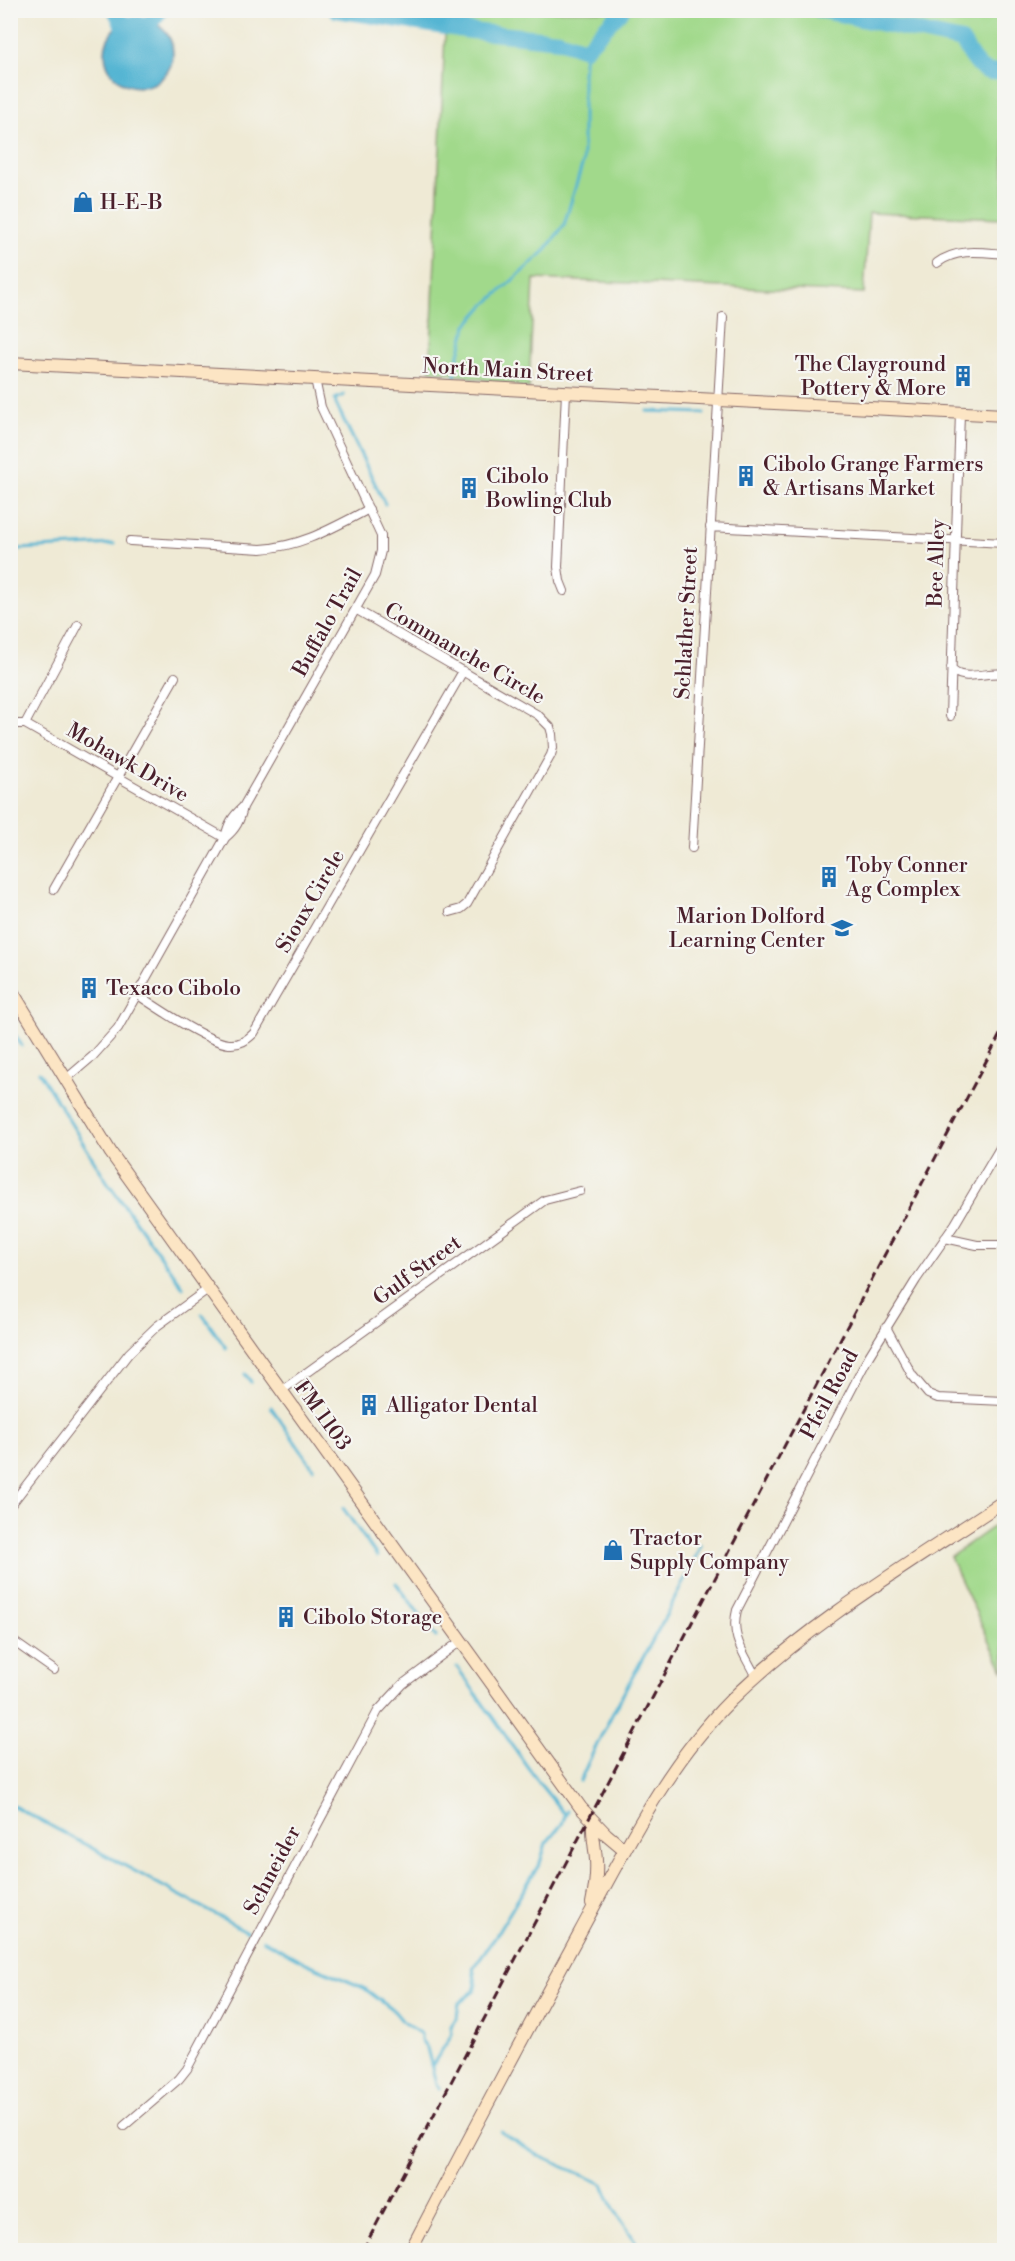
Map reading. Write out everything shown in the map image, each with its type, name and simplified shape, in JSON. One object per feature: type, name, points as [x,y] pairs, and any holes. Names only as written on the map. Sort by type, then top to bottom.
[{"type":"main road","name":"North Main Street","points":[[10,363],[1005,415]]},
{"type":"main road","name":"FM 1103","points":[[10,988],[111,1153],[208,1289],[593,1821],[625,1850]]},
{"type":"main road","points":[[411,2250],[647,1810],[685,1754],[723,1709],[800,1639],[1005,1501]]},
{"type":"main road","points":[[589,1916],[595,1887],[596,1858],[592,1838],[593,1821]]},
{"type":"street","points":[[937,263],[953,253],[969,251],[1005,254]]},
{"type":"street","name":"Schlather Street","points":[[692,848],[723,317]]},
{"type":"street","name":"Buffalo Trail","points":[[66,1079],[109,1040],[138,995],[225,838],[236,828],[243,807],[370,585],[381,551],[381,536],[321,407],[315,379]]},
{"type":"street","points":[[564,591],[558,567],[566,392]]},
{"type":"street","name":"Bee Alley","points":[[950,716],[960,412]]},
{"type":"street","points":[[130,540],[261,549],[282,548],[309,540],[369,509]]},
{"type":"street","points":[[710,527],[1005,543]]},
{"type":"street","name":"Commanche Circle","points":[[357,610],[523,705],[546,722],[552,734],[551,755],[467,904],[461,909],[450,912]]},
{"type":"street","points":[[25,724],[78,625]]},
{"type":"street","points":[[951,668],[962,676],[986,673],[1005,674]]},
{"type":"street","name":"Sioux Circle","points":[[138,995],[207,1036],[226,1044],[238,1044],[254,1034],[463,670]]},
{"type":"street","points":[[54,889],[175,677]]},
{"type":"street","name":"Mohawk Drive","points":[[10,724],[25,724],[225,838]]},
{"type":"street","name":"Pfeil Road","points":[[756,1677],[736,1639],[734,1624],[736,1610],[886,1327],[1005,1141]]},
{"type":"street","name":"Gulf Street","points":[[281,1391],[545,1200],[580,1191]]},
{"type":"street","points":[[945,1238],[976,1245],[1005,1245]]},
{"type":"street","points":[[10,1506],[129,1353],[157,1326],[208,1289]]},
{"type":"street","points":[[886,1327],[912,1375],[928,1394],[938,1398],[1005,1401]]},
{"type":"street","points":[[10,1639],[54,1670]]},
{"type":"street","name":"Schneider","points":[[124,2126],[179,2079],[187,2069],[378,1711],[403,1684],[462,1640]]},
{"type":"green space","points":[[446,11],[1004,11],[1004,218],[869,213],[864,293],[534,279],[529,388],[430,370]]},
{"type":"green space","points":[[1004,1519],[1004,1672],[950,1557]]},
{"type":"water","points":[[139,19],[152,22],[163,29],[170,40],[173,53],[170,66],[163,77],[152,84],[139,87],[126,84],[115,77],[108,66],[105,53],[108,40],[115,29],[126,22]]},
{"type":"waterway","points":[[115,10],[122,24],[149,24],[161,10]]},
{"type":"waterway","points":[[336,10],[471,31],[559,40],[585,49],[622,10]]},
{"type":"waterway","points":[[819,10],[962,41],[974,60],[983,69],[989,72],[1004,71]]},
{"type":"waterway","points":[[455,378],[456,365],[467,325],[485,305],[544,252],[564,225],[583,162],[585,49]]},
{"type":"waterway","points":[[344,395],[335,399],[336,404],[385,504]]},
{"type":"waterway","points":[[647,411],[704,413]]},
{"type":"waterway","points":[[19,549],[114,544]]},
{"type":"waterway","points":[[10,1027],[22,1046]]},
{"type":"waterway","points":[[39,1072],[108,1183],[183,1287]]},
{"type":"waterway","points":[[202,1314],[226,1348]]},
{"type":"waterway","points":[[245,1374],[251,1382]]},
{"type":"waterway","points":[[271,1407],[313,1468]]},
{"type":"waterway","points":[[343,1508],[377,1556]]},
{"type":"waterway","points":[[580,1781],[701,1545]]},
{"type":"waterway","points":[[396,1583],[436,1637]]},
{"type":"waterway","points":[[457,1667],[539,1783],[565,1815]]},
{"type":"waterway","points":[[10,1804],[248,1932]]},
{"type":"waterway","points":[[432,2066],[452,2034],[451,2026],[457,2017],[459,2003],[474,1991],[476,1985],[473,1968],[495,1937],[540,1863],[546,1843],[562,1824],[567,1811]]},
{"type":"waterway","points":[[263,1940],[306,1963],[364,1988],[394,2011],[404,2023],[421,2034],[421,2040],[427,2048],[439,2088]]},
{"type":"waterway","points":[[501,2132],[539,2156],[603,2184],[614,2209],[634,2239],[636,2250]]},
{"type":"railway","points":[[363,2250],[1004,1027]]},
{"type":"place","name":"H-E-B","points":[[83,202]]},
{"type":"place","name":"The Clayground Pottery & More","points":[[963,376]]},
{"type":"place","name":"Cibolo Grange Farmers & Artisans Market","points":[[746,476]]},
{"type":"place","name":"Cibolo Bowling Club","points":[[469,488]]},
{"type":"place","name":"Toby Conner Ag Complex","points":[[829,877]]},
{"type":"place","name":"Marion Dolford Learning Center","points":[[842,928]]},
{"type":"place","name":"Texaco Cibolo","points":[[89,988]]},
{"type":"place","name":"Alligator Dental","points":[[369,1405]]},
{"type":"place","name":"Tractor Supply Company","points":[[613,1550]]},
{"type":"place","name":"Cibolo Storage","points":[[286,1617]]}]
